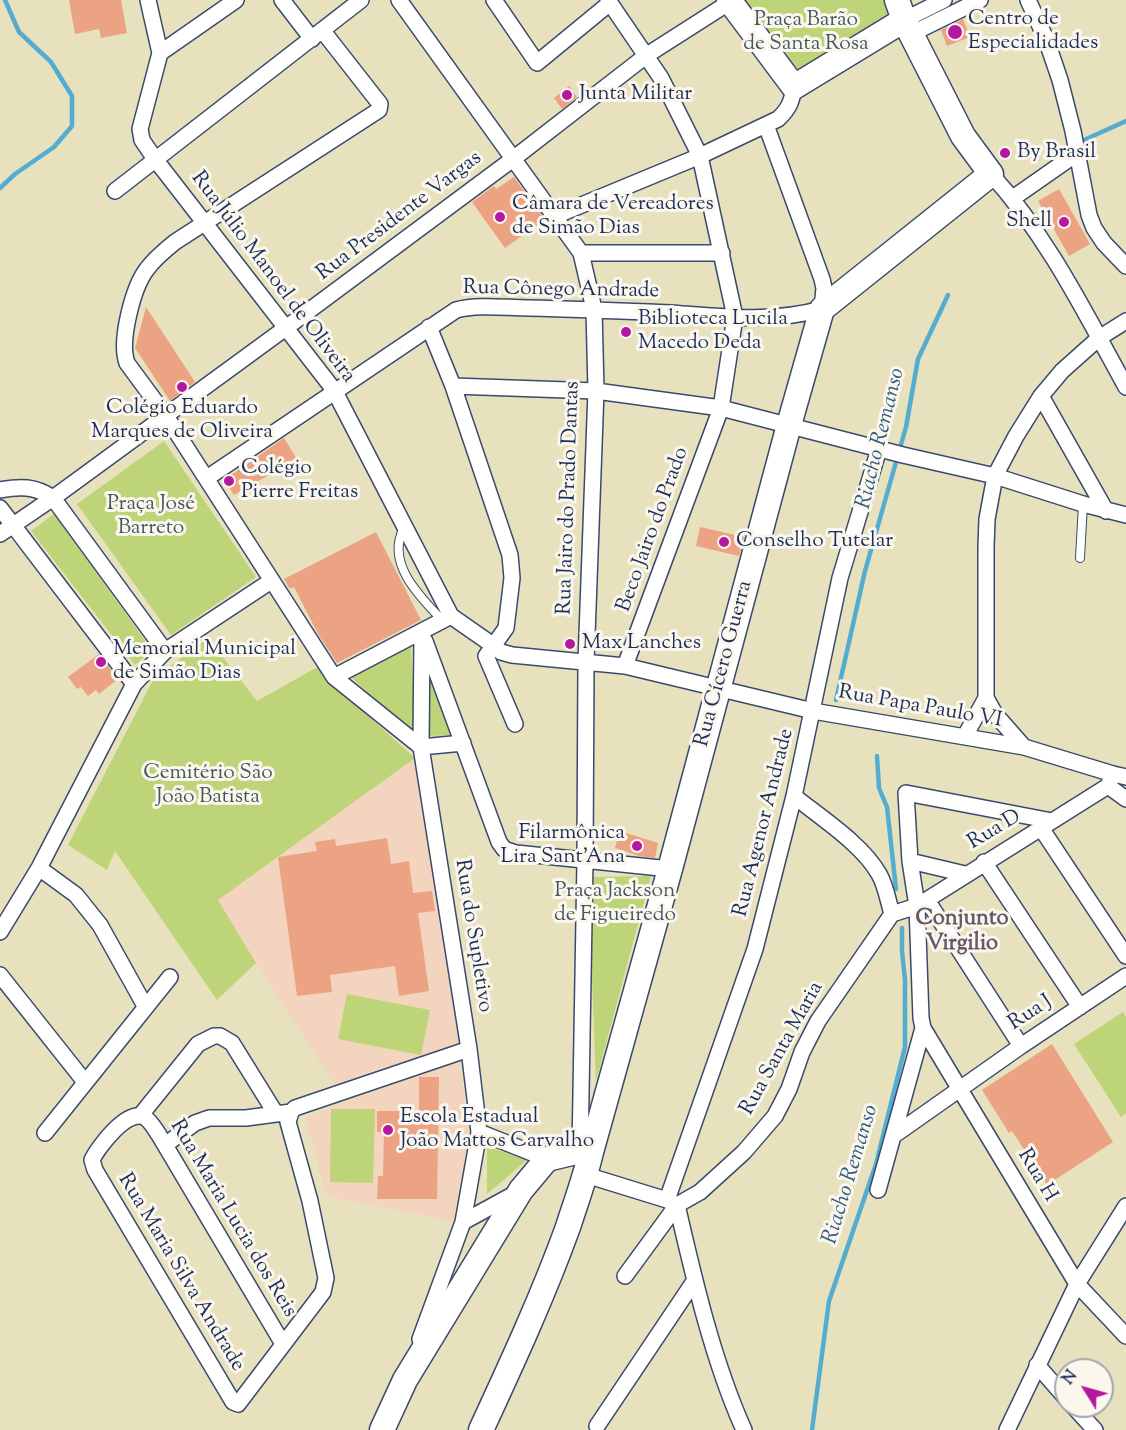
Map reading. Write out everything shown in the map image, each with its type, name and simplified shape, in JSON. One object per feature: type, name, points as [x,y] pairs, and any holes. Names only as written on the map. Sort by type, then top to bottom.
[{"type":"main road","points":[[730,1],[794,87],[904,18],[963,136],[991,174],[822,309]]},
{"type":"main road","name":"Rua Cícero Guerra","points":[[670,869],[822,309]]},
{"type":"main road","points":[[481,1430],[551,1272],[586,1160],[670,869]]},
{"type":"main road","points":[[382,1430],[405,1380],[521,1190],[547,1159],[586,1160]]},
{"type":"street","points":[[148,0],[160,53],[236,0]]},
{"type":"street","points":[[282,0],[317,34],[380,104],[381,108],[175,242],[147,269],[138,284],[123,354],[207,478],[334,677],[421,747],[463,743]]},
{"type":"street","points":[[116,191],[361,0]]},
{"type":"street","name":"Rua Jairo do Prado Dantas","points":[[399,0],[580,253],[594,309],[596,391],[586,662],[585,861]]},
{"type":"street","points":[[494,0],[536,62],[609,1]]},
{"type":"street","points":[[904,18],[944,0]]},
{"type":"street","points":[[904,18],[980,0]]},
{"type":"street","points":[[1028,0],[1046,39],[1060,80],[1089,215],[1094,228],[1112,253],[1126,266]]},
{"type":"street","name":"Beco Jairo do Prado","points":[[609,1],[661,78],[700,156],[735,317],[722,408],[626,666]]},
{"type":"street","name":"Rua Presidente Vargas","points":[[166,416],[513,159],[647,55],[730,1]]},
{"type":"street","name":"Rua Júlio Manoel de Oliveira","points":[[160,53],[140,129],[142,140],[334,390],[405,526],[447,618]]},
{"type":"street","points":[[555,216],[700,156],[778,119],[787,111],[792,102],[794,87]]},
{"type":"street","points":[[766,125],[822,279],[824,288],[822,309]]},
{"type":"street","points":[[1013,198],[1076,154]]},
{"type":"street","points":[[991,174],[1013,198],[1056,260],[1126,387]]},
{"type":"street","points":[[580,253],[722,253]]},
{"type":"street","name":"Rua Cônego Andrade","points":[[207,478],[334,390],[456,310],[464,308],[594,309],[735,317],[793,316],[822,309]]},
{"type":"street","points":[[965,736],[986,698],[987,528],[995,476],[1010,446],[1041,396],[1062,371],[1099,338],[1126,321]]},
{"type":"street","points":[[429,327],[453,386],[510,555],[512,567],[506,628],[486,656],[516,724]]},
{"type":"street","points":[[453,386],[596,391],[722,408],[891,452],[995,476],[1106,511],[1126,515]]},
{"type":"street","points":[[1041,396],[1106,511]]},
{"type":"street","points":[[6,530],[166,416]]},
{"type":"street","name":"Rua Agenor Andrade","points":[[672,1202],[756,949],[794,796],[840,578],[891,452]]},
{"type":"street","points":[[0,490],[17,487],[32,488],[53,498],[165,651]]},
{"type":"street","points":[[0,508],[6,530],[134,684]]},
{"type":"street","points":[[0,932],[39,868],[134,684],[165,651],[271,581]]},
{"type":"street","points":[[334,677],[447,618]]},
{"type":"street","name":"Rua Papa Paulo VI","points":[[447,618],[495,646],[501,652],[524,657],[626,666],[813,711],[1024,747],[1115,779],[1126,799]]},
{"type":"street","points":[[422,633],[499,842],[504,849],[516,853],[670,869]]},
{"type":"street","name":"Rua do Supletivo","points":[[405,1380],[463,1222],[479,1132],[469,1049],[421,747],[422,633]]},
{"type":"street","points":[[986,698],[1001,722],[1024,747]]},
{"type":"street","name":"Rua D","points":[[892,914],[922,903],[984,862],[1047,825],[1115,779]]},
{"type":"street","points":[[1020,1046],[922,903],[910,861],[906,794],[1047,825],[1126,956]]},
{"type":"street","points":[[794,796],[849,841],[874,867],[884,885],[892,914]]},
{"type":"street","points":[[585,861],[586,1160],[672,1202],[732,1402],[744,1430]]},
{"type":"street","points":[[910,861],[965,874]]},
{"type":"street","points":[[984,862],[1080,1007]]},
{"type":"street","points":[[39,868],[76,894],[100,925],[145,1006]]},
{"type":"street","points":[[922,903],[917,951],[923,1028],[960,1089]]},
{"type":"street","name":"Rua Santa Maria","points":[[672,1202],[700,1192],[753,1144],[775,1116],[818,1021],[892,914]]},
{"type":"street","points":[[0,975],[85,1082]]},
{"type":"street","points":[[45,1133],[170,976]]},
{"type":"street","name":"Rua J","points":[[893,1136],[1020,1046],[1126,976]]},
{"type":"street","points":[[878,1190],[923,1028]]},
{"type":"street","points":[[140,1116],[198,1044],[214,1036],[220,1036],[232,1043],[276,1114]]},
{"type":"street","points":[[165,1145],[201,1120],[216,1117],[246,1118],[291,1112],[296,1108],[469,1049]]},
{"type":"street","name":"Rua H","points":[[960,1089],[1077,1284],[1126,1336]]},
{"type":"street","points":[[283,1344],[323,1292],[326,1278],[310,1201],[288,1122],[291,1112]]},
{"type":"street","name":"Rua Maria Lucia dos Reis","points":[[92,1160],[99,1147],[115,1129],[134,1116],[148,1120],[283,1344]]},
{"type":"street","points":[[479,1132],[547,1159]]},
{"type":"street","name":"Rua Maria Silva Andrade","points":[[92,1160],[95,1170],[233,1402],[238,1404],[283,1344]]},
{"type":"street","points":[[463,1222],[521,1190]]},
{"type":"street","points":[[625,1276],[672,1202]]},
{"type":"street","points":[[1007,1430],[1077,1284],[1126,1206]]},
{"type":"street","points":[[597,1426],[695,1280]]},
{"type":"street","points":[[1037,1365],[1054,1384]]},
{"type":"street","points":[[1084,1418],[1095,1430]]},
{"type":"lane","points":[[1080,558],[1083,504]]},
{"type":"lane","points":[[405,526],[398,538],[397,548],[402,566],[417,594],[447,618]]},
{"type":"shaded area","points":[[415,758],[460,1043],[336,1087],[218,900]]},
{"type":"shaded area","name":"Escola Estadual João Mattos Carvalho","points":[[460,1060],[469,1144],[453,1221],[327,1197],[305,1117]]},
{"type":"green space","name":"Praça Barão de Santa Rosa","points":[[743,0],[888,0],[891,7],[885,20],[796,73]]},
{"type":"green space","name":"Praça José Barreto","points":[[164,441],[256,577],[171,635],[77,504]]},
{"type":"green space","name":"Praça José Barreto","points":[[54,514],[152,650],[135,665],[31,531]]},
{"type":"green space","name":"Cemitério São João Batista","points":[[208,638],[257,701],[321,665],[329,681],[415,758],[218,900],[256,963],[217,1000],[115,851],[107,870],[68,845],[154,678]]},
{"type":"green space","points":[[411,645],[415,728],[408,732],[351,677]]},
{"type":"green space","points":[[434,671],[454,735],[430,736],[426,674]]},
{"type":"green space","name":"Praça Jackson de Figueiredo","points":[[651,876],[596,1081],[588,877]]},
{"type":"green space","points":[[347,994],[430,1010],[421,1055],[338,1039]]},
{"type":"green space","points":[[1123,1012],[1126,1017],[1126,1113],[1121,1117],[1074,1044]]},
{"type":"green space","points":[[331,1109],[375,1109],[373,1183],[330,1182]]},
{"type":"green space","points":[[487,1146],[527,1160],[487,1194]]},
{"type":"building","points":[[69,0],[121,0],[127,33],[101,38],[99,29],[75,34]]},
{"type":"building","name":"Centro de Especialidades","points":[[963,19],[970,37],[947,46],[941,30]]},
{"type":"building","points":[[569,86],[577,97],[562,109],[554,98]]},
{"type":"building","points":[[514,177],[545,219],[505,248],[472,202],[494,186],[496,189]]},
{"type":"building","name":"Shell","points":[[1059,189],[1090,244],[1069,256],[1038,201]]},
{"type":"building","points":[[146,307],[195,382],[170,401],[135,348]]},
{"type":"building","points":[[284,438],[297,459],[234,495],[224,480]]},
{"type":"building","name":"Conselho Tutelar","points":[[700,527],[744,537],[739,556],[696,546]]},
{"type":"building","points":[[376,532],[421,620],[337,663],[318,634],[294,587],[290,589],[284,579]]},
{"type":"building","name":"Memorial Municipal de Simão Dias","points":[[99,654],[118,679],[99,694],[96,690],[88,696],[81,687],[77,689],[68,677]]},
{"type":"building","name":"Filarmônica Lira Sant'Ana","points":[[620,831],[658,843],[655,858],[639,856],[615,848]]},
{"type":"building","points":[[387,838],[391,864],[409,861],[413,893],[432,891],[435,911],[418,913],[429,991],[399,996],[395,966],[330,975],[332,992],[297,996],[278,857],[317,851],[315,842],[335,839],[336,846]]},
{"type":"building","points":[[1052,1044],[1113,1142],[1047,1185],[1012,1131],[1009,1133],[982,1090]]},
{"type":"building","points":[[419,1077],[439,1077],[437,1199],[377,1199],[378,1176],[383,1176],[384,1132],[377,1132],[377,1111],[419,1111]]},
{"type":"waterway","points":[[0,188],[15,174],[54,147],[72,126],[72,96],[51,62],[19,32],[5,0]]},
{"type":"waterway","name":"Riacho Remanso","points":[[1084,140],[1126,121]]},
{"type":"waterway","name":"Riacho Remanso","points":[[836,700],[865,571],[906,427],[918,359],[948,295]]},
{"type":"waterway","name":"Riacho Remanso","points":[[877,756],[879,788],[887,807],[896,889]]},
{"type":"waterway","name":"Riacho Remanso","points":[[812,1430],[829,1301],[876,1164],[905,1047],[902,928]]},
{"type":"place","name":"Centro de Especialidades","points":[[955,32]]},
{"type":"place","name":"Junta Militar","points":[[567,95]]},
{"type":"place","name":"By Brasil","points":[[1005,153]]},
{"type":"place","name":"Câmara de Vereadores de Simão Dias","points":[[500,217]]},
{"type":"place","name":"Shell","points":[[1064,222]]},
{"type":"place","name":"Biblioteca Lucila Macedo Deda","points":[[626,332]]},
{"type":"place","name":"Colégio Eduardo Marques de Oliveira","points":[[182,387]]},
{"type":"place","name":"Colégio Pierre Freitas","points":[[229,481]]},
{"type":"place","name":"Conselho Tutelar","points":[[724,542]]},
{"type":"place","name":"Max Lanches","points":[[570,644]]},
{"type":"place","name":"Memorial Municipal de Simão Dias","points":[[101,662]]},
{"type":"place","name":"Filarmônica Lira Sant'Ana","points":[[637,846]]},
{"type":"place","name":"Escola Estadual João Mattos Carvalho","points":[[388,1130]]},
{"type":"district","name":"Conjunto Virgilio","points":[[962,932]]}]
